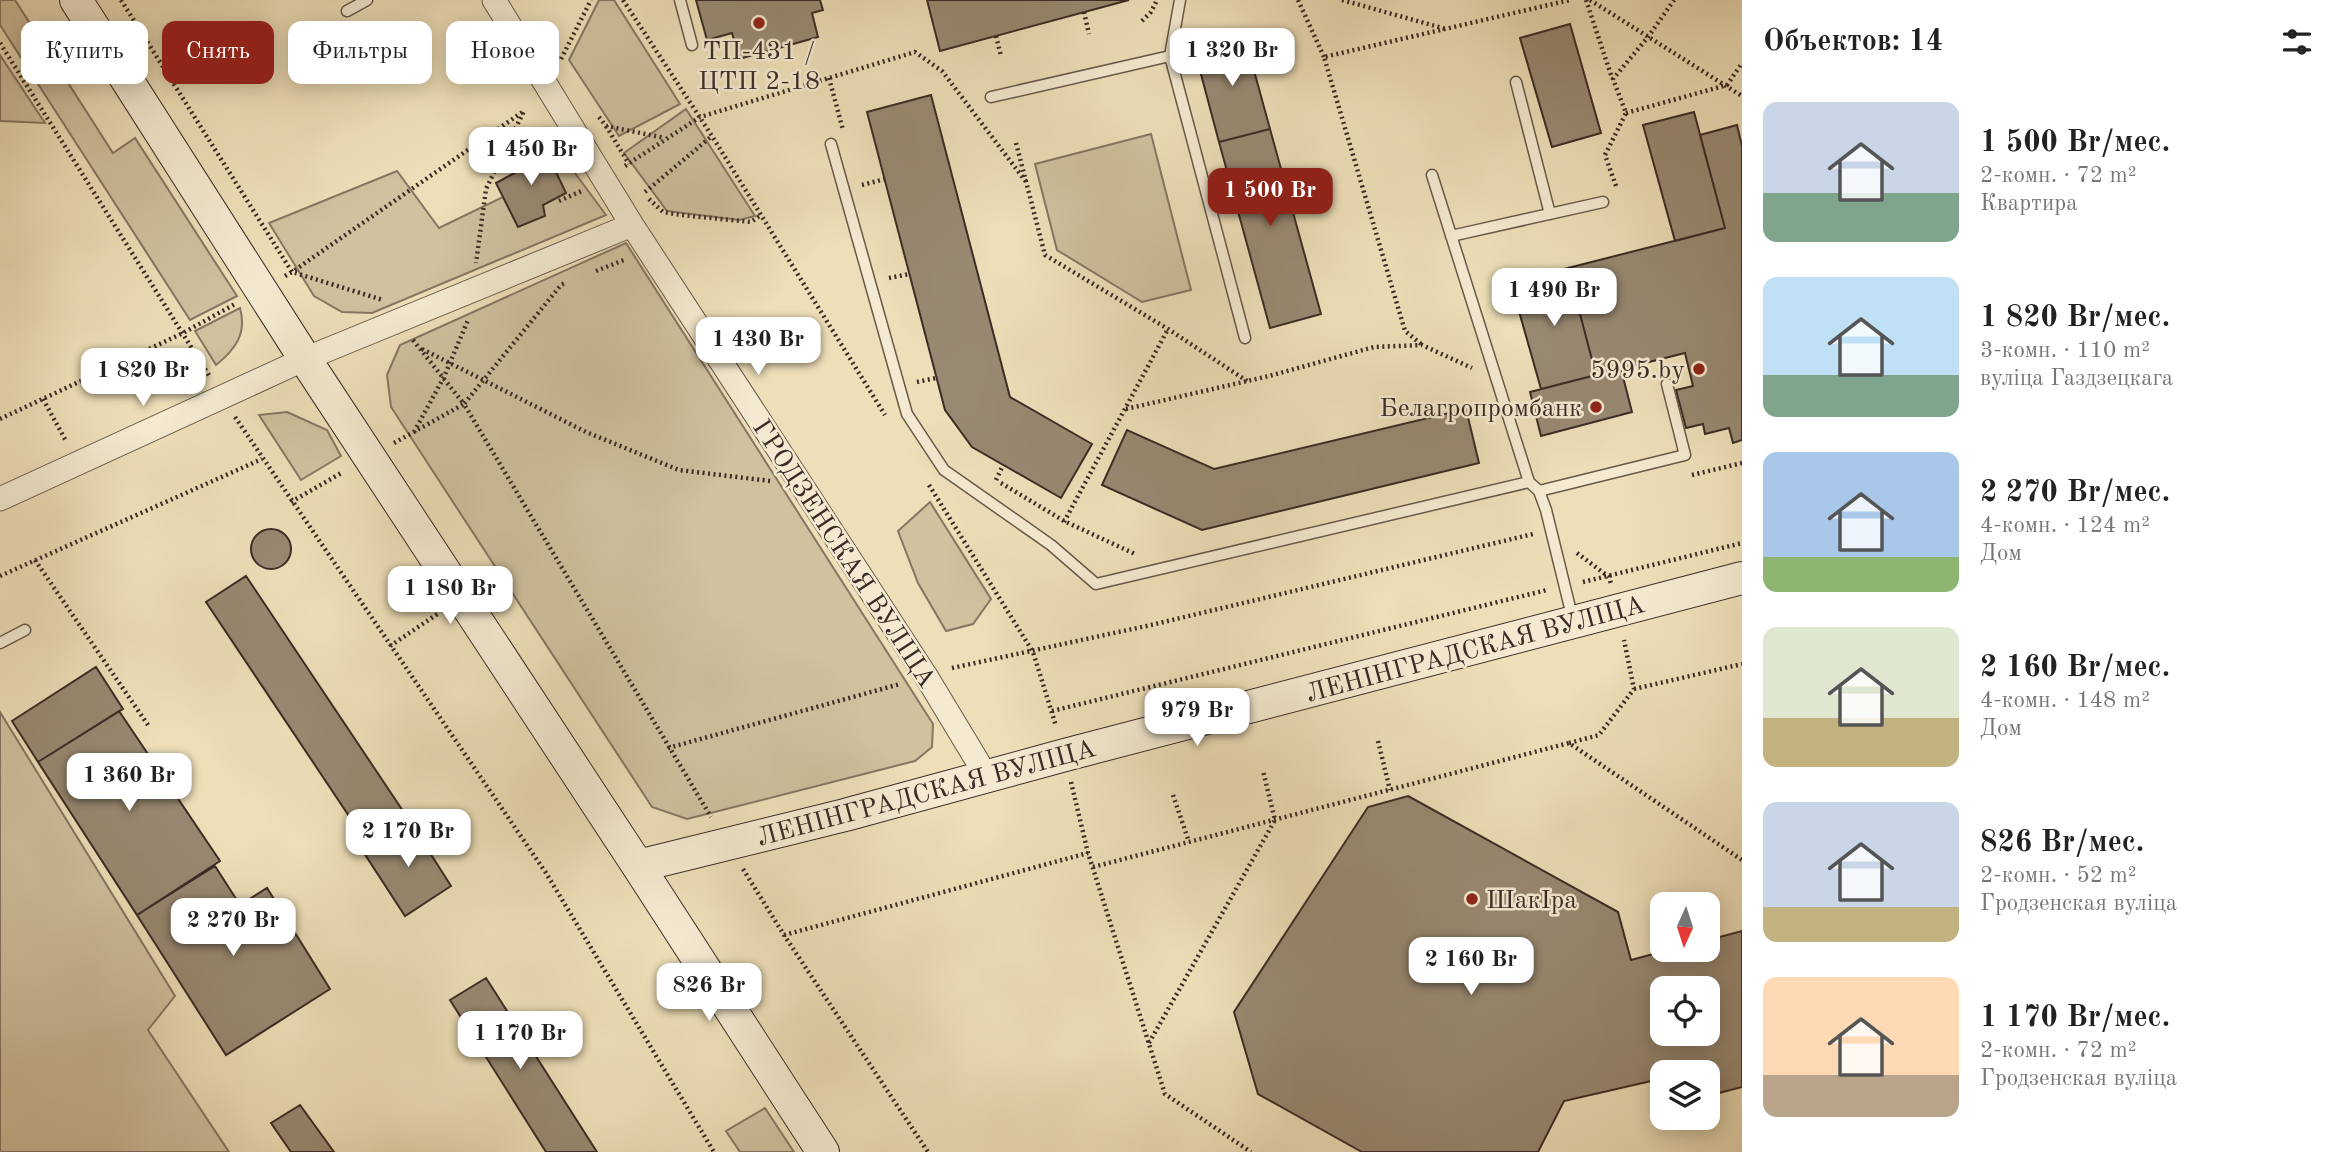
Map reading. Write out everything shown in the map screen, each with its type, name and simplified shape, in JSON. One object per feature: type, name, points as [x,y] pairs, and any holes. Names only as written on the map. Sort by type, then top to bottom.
[{"type":"main road","points":[[76,0],[305,359],[639,866],[823,1152]]},
{"type":"main road","name":"ЛЕНІНГРАДСКАЯ ВУЛІЦА","points":[[639,866],[1742,578]]},
{"type":"street","name":"ГРОДЗЕНСКАЯ ВУЛІЦА","points":[[497,1],[599,182],[632,225],[926,676],[987,777]]},
{"type":"street","points":[[0,499],[305,359],[632,225]]},
{"type":"lane","points":[[347,11],[367,0]]},
{"type":"lane","points":[[680,0],[692,45]]},
{"type":"lane","points":[[1180,0],[1170,56],[1245,338]]},
{"type":"lane","points":[[991,97],[1170,56]]},
{"type":"lane","points":[[1516,82],[1550,214]]},
{"type":"lane","points":[[831,144],[907,414],[944,470],[1051,545],[1096,584],[1529,482]]},
{"type":"lane","points":[[1432,175],[1529,482],[1539,491],[1573,622]]},
{"type":"lane","points":[[1451,236],[1604,202]]},
{"type":"lane","points":[[1539,491],[1685,455],[1667,384]]},
{"type":"lane","points":[[0,643],[25,630]]},
{"type":"path","points":[[121,0],[292,272],[387,301]]},
{"type":"path","points":[[567,70],[561,60],[591,0]]},
{"type":"path","points":[[623,0],[712,136],[886,416]]},
{"type":"path","points":[[1142,21],[1157,0]]},
{"type":"path","points":[[1298,0],[1324,57],[1405,331],[1422,345],[1477,370]]},
{"type":"path","points":[[1342,0],[1447,29]]},
{"type":"path","points":[[1324,57],[1570,0]]},
{"type":"path","points":[[1588,0],[1742,96]]},
{"type":"path","points":[[1588,0],[1626,113],[1605,155],[1620,196],[1604,202]]},
{"type":"path","points":[[1613,79],[1674,0]]},
{"type":"path","points":[[1084,12],[1089,34]]},
{"type":"path","points":[[996,36],[1001,56]]},
{"type":"path","points":[[0,43],[262,459],[546,873],[714,1152]]},
{"type":"path","points":[[559,201],[599,182],[699,117],[915,52],[942,71],[1027,183]]},
{"type":"path","points":[[1626,113],[1727,85],[1742,63]]},
{"type":"path","points":[[829,78],[844,132]]},
{"type":"path","points":[[592,108],[634,173]]},
{"type":"path","points":[[0,419],[183,333],[292,272],[524,111],[486,189],[476,269]]},
{"type":"path","points":[[606,126],[666,138]]},
{"type":"path","points":[[645,192],[712,136]]},
{"type":"path","points":[[1016,143],[1045,255],[1168,329],[1247,381]]},
{"type":"path","points":[[859,186],[884,179]]},
{"type":"path","points":[[639,182],[652,202],[663,212],[751,222],[761,215]]},
{"type":"path","points":[[586,275],[625,259]]},
{"type":"path","points":[[884,279],[909,274]]},
{"type":"path","points":[[291,502],[464,404],[561,285],[574,280]]},
{"type":"path","points":[[414,432],[444,377],[472,312]]},
{"type":"path","points":[[1051,545],[1168,329]]},
{"type":"path","points":[[1126,409],[1247,381],[1374,347],[1422,345]]},
{"type":"path","points":[[783,483],[679,470],[586,432],[418,348],[464,404],[668,748],[784,934],[928,1152]]},
{"type":"path","points":[[912,383],[936,378]]},
{"type":"path","points":[[43,399],[77,463]]},
{"type":"path","points":[[0,576],[262,459]]},
{"type":"path","points":[[996,480],[1003,465]]},
{"type":"path","points":[[986,474],[1064,521],[1140,556]]},
{"type":"path","points":[[922,475],[1033,652]]},
{"type":"path","points":[[668,748],[941,670],[1033,652],[1550,530]]},
{"type":"path","points":[[1052,711],[1742,543]]},
{"type":"path","points":[[36,560],[148,725]]},
{"type":"path","points":[[390,646],[463,597]]},
{"type":"path","points":[[1634,689],[1742,664]]},
{"type":"path","points":[[1378,741],[1390,790]]},
{"type":"path","points":[[1093,867],[1569,743],[1742,860]]},
{"type":"path","points":[[1149,1043],[1275,820],[1263,771]]},
{"type":"path","points":[[1173,795],[1189,842]]},
{"type":"path","points":[[784,934],[1088,853],[1165,1094],[1251,1152]]},
{"type":"shaded area","points":[[0,0],[15,0],[28,21],[21,21],[21,58],[0,25]]},
{"type":"shaded area","points":[[599,0],[614,0],[680,104],[619,136],[569,60]]},
{"type":"shaded area","points":[[0,55],[45,123],[0,121]]},
{"type":"shaded area","points":[[38,84],[69,84],[113,153],[135,138],[237,296],[190,320]]},
{"type":"shaded area","points":[[686,109],[755,216],[739,220],[667,211],[624,153]]},
{"type":"shaded area","points":[[1151,134],[1191,290],[1142,302],[1057,250],[1035,164]]},
{"type":"shaded area","points":[[569,165],[606,215],[372,313],[342,312],[314,296],[269,223],[397,171],[439,228]]},
{"type":"shaded area","points":[[626,243],[933,724],[932,747],[915,761],[687,819],[652,807],[391,407],[387,375],[400,345]]},
{"type":"shaded area","points":[[240,308],[241,333],[234,347],[216,365],[195,331]]},
{"type":"shaded area","points":[[287,412],[327,430],[341,456],[301,480],[259,415]]},
{"type":"shaded area","points":[[930,502],[991,599],[973,624],[946,631],[918,583],[898,531]]},
{"type":"shaded area","points":[[0,712],[175,996],[148,1030],[229,1152],[0,1152]]},
{"type":"shaded area","points":[[765,1108],[794,1152],[740,1152],[726,1131]]},
{"type":"building","name":"ТП-431 / ЦТП 2-18","points":[[696,0],[820,0],[823,10],[812,13],[818,37],[739,59],[732,33],[707,40]]},
{"type":"building","points":[[927,0],[1129,0],[940,51]]},
{"type":"building","points":[[1570,24],[1601,133],[1552,147],[1520,38]]},
{"type":"building","points":[[1244,34],[1270,129],[1219,142],[1194,48]]},
{"type":"building","points":[[931,95],[1010,397],[1092,444],[1061,498],[972,447],[945,410],[867,112]]},
{"type":"building","points":[[1694,112],[1725,228],[1675,241],[1643,125]]},
{"type":"building","points":[[1737,125],[1742,146],[1742,440],[1733,443],[1729,428],[1705,434],[1703,424],[1686,428],[1676,390],[1693,386],[1685,353],[1621,369],[1632,412],[1541,436],[1530,392],[1596,375],[1568,268],[1725,228],[1700,135]]},
{"type":"building","points":[[1270,129],[1321,314],[1270,328],[1219,142]]},
{"type":"building","points":[[544,147],[566,193],[543,205],[545,216],[518,227],[496,183],[520,170],[516,160]]},
{"type":"building","points":[[1568,268],[1596,375],[1541,389],[1511,283]]},
{"type":"building","points":[[1466,409],[1479,463],[1202,530],[1102,485],[1127,430],[1214,469]]},
{"type":"building","points":[[271,529],[279,530],[285,535],[290,541],[290,557],[285,563],[279,568],[271,569],[263,568],[257,563],[252,557],[251,549],[252,541],[257,535],[263,530]]},
{"type":"building","points":[[246,576],[411,823],[371,849],[206,602]]},
{"type":"building","points":[[96,667],[123,709],[38,762],[12,721]]},
{"type":"building","points":[[119,711],[220,861],[137,915],[38,762]]},
{"type":"building","points":[[1408,796],[1618,912],[1631,960],[1650,955],[1650,962],[1720,962],[1720,937],[1742,931],[1742,1087],[1720,1093],[1720,1060],[1650,1060],[1650,1081],[1564,1101],[1538,1152],[1362,1152],[1258,1094],[1234,1012],[1368,807]]},
{"type":"building","points":[[411,823],[451,886],[405,916],[364,853]]},
{"type":"building","points":[[215,866],[240,905],[267,888],[330,989],[226,1055],[137,915]]},
{"type":"building","points":[[486,978],[597,1152],[546,1152],[450,1000]]},
{"type":"building","points":[[300,1105],[334,1152],[291,1152],[271,1123]]},
{"type":"place","name":"ТП-431 / ЦТП 2-18","points":[[759,23]]},
{"type":"place","name":"5995.by","points":[[1699,369]]},
{"type":"place","name":"Белагропромбанк","points":[[1596,407]]},
{"type":"place","name":"ШакІра","points":[[1472,899]]}]
